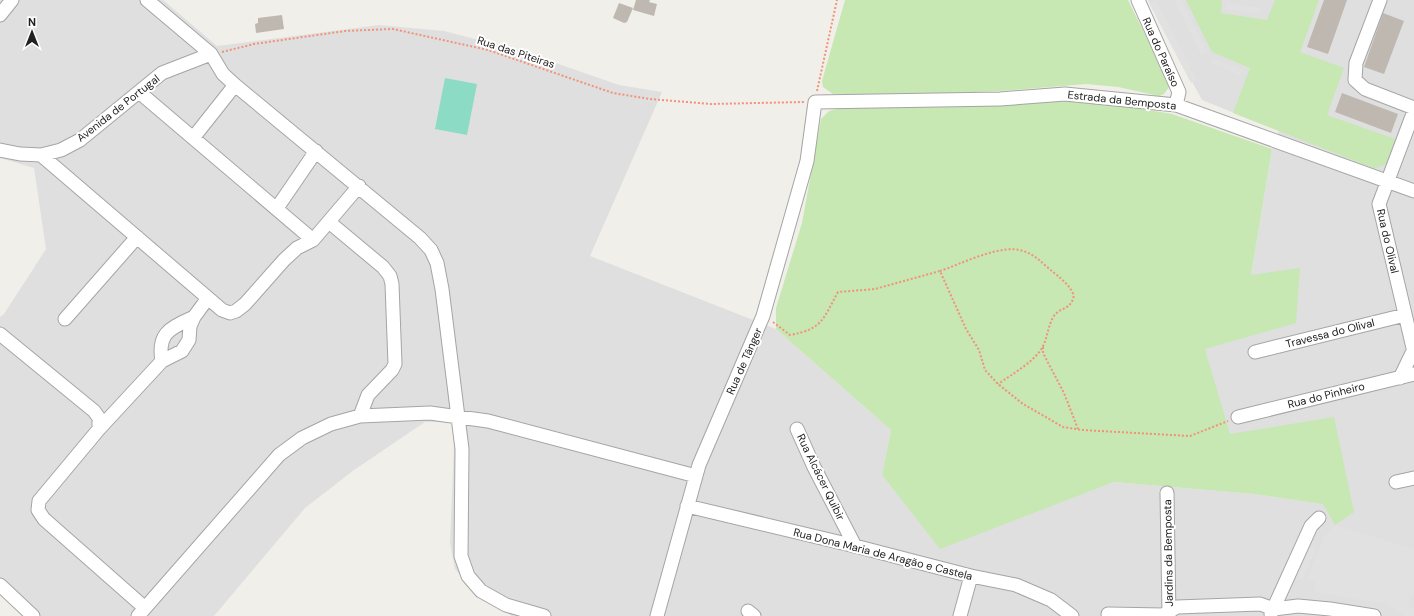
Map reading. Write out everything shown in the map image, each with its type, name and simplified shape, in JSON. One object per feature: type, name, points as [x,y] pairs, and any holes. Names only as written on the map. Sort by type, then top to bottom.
[{"type":"street","points":[[0,15],[12,0]]},
{"type":"street","points":[[147,0],[212,54],[223,74],[235,85],[420,238],[431,250],[437,263],[442,289],[459,416],[462,448],[461,556],[468,576],[482,591],[506,605],[544,616]]},
{"type":"street","name":"Rua do Paraíso","points":[[1138,0],[1179,92],[1176,105]]},
{"type":"street","points":[[1380,0],[1356,64],[1355,80],[1364,89],[1414,108]]},
{"type":"street","name":"Avenida de Portugal","points":[[0,150],[20,154],[41,155],[61,150],[80,140],[162,73],[212,54]]},
{"type":"street","points":[[193,138],[235,85]]},
{"type":"street","points":[[139,92],[313,240]]},
{"type":"street","name":"Estrada da Bemposta","points":[[815,102],[1000,99],[1065,94],[1176,105],[1414,191]]},
{"type":"street","name":"Rua de Tânger","points":[[657,616],[699,465],[763,316],[807,161],[815,102]]},
{"type":"street","name":"Rua do Olival","points":[[1400,378],[1414,351],[1380,204],[1414,111]]},
{"type":"street","points":[[277,208],[316,151]]},
{"type":"street","points":[[41,155],[222,310],[230,313],[236,311],[297,248],[313,240],[358,186]]},
{"type":"street","points":[[329,222],[384,267],[390,276],[392,284],[396,356],[395,364],[392,370],[368,395],[360,416]]},
{"type":"street","points":[[65,319],[137,237]]},
{"type":"street","points":[[208,298],[194,317],[190,326],[189,340],[182,351],[162,361],[99,429],[39,501],[38,510],[44,519],[141,612],[279,455],[302,438],[331,424],[360,416],[430,413],[488,421],[696,476]]},
{"type":"street","name":"Travessa do Olival","points":[[1255,352],[1406,314]]},
{"type":"street","points":[[162,361],[160,348],[164,337],[171,328],[194,317]]},
{"type":"street","points":[[0,334],[94,411],[98,418],[99,429]]},
{"type":"street","name":"Rua do Pinheiro","points":[[1238,417],[1414,374]]},
{"type":"street","name":"Rua Alcácer Quibir","points":[[797,429],[814,467],[855,546]]},
{"type":"street","points":[[1396,482],[1414,478]]},
{"type":"street","name":"Jardins da Bemposta","points":[[1166,494],[1169,614]]},
{"type":"street","name":"Rua Dona Maria de Aragão e Castela","points":[[687,506],[855,546],[971,576],[1016,585],[1051,600],[1072,616]]},
{"type":"street","points":[[1272,612],[1311,526],[1319,518]]},
{"type":"street","points":[[960,616],[971,576]]},
{"type":"street","points":[[0,585],[33,616]]},
{"type":"street","name":"Jardins da Bemposta","points":[[1108,614],[1162,615],[1169,614],[1177,607],[1252,604],[1260,604],[1272,612]]},
{"type":"street","points":[[1272,612],[1298,606],[1328,612],[1374,616]]},
{"type":"path","points":[[815,102],[837,0]]},
{"type":"path","name":"Rua das Piteiras","points":[[212,54],[254,44],[337,32],[393,29],[488,50],[613,93],[650,99],[711,104],[815,102]]},
{"type":"path","points":[[763,316],[790,335],[808,332],[820,324],[838,292],[875,289],[940,271],[987,254],[1006,250],[1022,250],[1038,258],[1060,276],[1074,294],[1069,307],[1055,314],[1046,333],[1043,346],[1045,357],[1064,393],[1078,430]]},
{"type":"path","points":[[940,271],[966,329],[979,350],[985,370],[998,384],[1023,404],[1064,427],[1078,430],[1190,436],[1238,417]]},
{"type":"path","points":[[998,384],[1029,362],[1043,346]]},
{"type":"shaded area","points":[[0,0],[163,0],[217,46],[379,25],[444,31],[518,50],[619,85],[662,92],[590,256],[776,329],[891,430],[882,475],[940,548],[1114,482],[1254,494],[1319,503],[1229,435],[1205,349],[1251,275],[1272,149],[1279,131],[1202,100],[1148,0],[1414,0],[1414,616],[512,616],[476,595],[455,569],[450,543],[455,422],[425,422],[354,470],[305,508],[214,616],[26,616],[0,594],[0,317],[4,314],[46,249],[34,168],[0,158]]},
{"type":"shaded area","points":[[1156,0],[1197,79],[1191,83],[1149,3]]},
{"type":"shaded area","points":[[1174,0],[1182,0],[1208,52],[1201,55]]},
{"type":"shaded area","points":[[1227,3],[1261,8],[1260,14],[1226,9]]},
{"type":"shaded area","points":[[1214,58],[1242,69],[1240,75],[1211,63]]},
{"type":"shaded area","points":[[1335,525],[1414,549],[1414,592],[1407,604],[1414,610],[1414,616],[1407,616],[1386,604],[1314,592],[1316,581],[1307,580],[1325,535]]},
{"type":"shaded area","points":[[1309,546],[1316,549],[1302,580],[1295,577]]},
{"type":"green space","points":[[845,0],[1128,0],[1168,81],[1169,87],[1164,94],[1159,96],[1118,87],[1086,84],[1000,91],[868,96],[833,94],[823,87],[822,81]]},
{"type":"green space","points":[[1186,0],[1222,0],[1221,13],[1267,20],[1275,0],[1319,0],[1300,52],[1344,68],[1327,115],[1398,140],[1390,159],[1384,165],[1373,168],[1233,113],[1250,68],[1212,52]]},
{"type":"green space","points":[[445,78],[477,84],[467,135],[435,129]]},
{"type":"green space","points":[[1054,101],[1102,102],[1172,114],[1272,149],[1251,275],[1300,268],[1296,323],[1205,349],[1230,434],[1334,417],[1354,512],[1335,525],[1323,504],[1254,494],[1114,482],[940,549],[882,475],[891,430],[776,329],[776,308],[802,223],[821,119],[829,111],[845,107]]},
{"type":"building","points":[[636,0],[650,0],[649,2],[657,4],[654,16],[633,10]]},
{"type":"building","points":[[1324,0],[1347,0],[1328,54],[1307,47]]},
{"type":"building","points":[[619,3],[633,8],[627,22],[624,23],[613,18]]},
{"type":"building","points":[[1383,13],[1404,21],[1384,74],[1364,67]]},
{"type":"building","points":[[282,15],[284,29],[256,33],[255,24],[258,23],[258,18]]},
{"type":"building","points":[[1342,93],[1398,114],[1391,133],[1335,112]]}]
